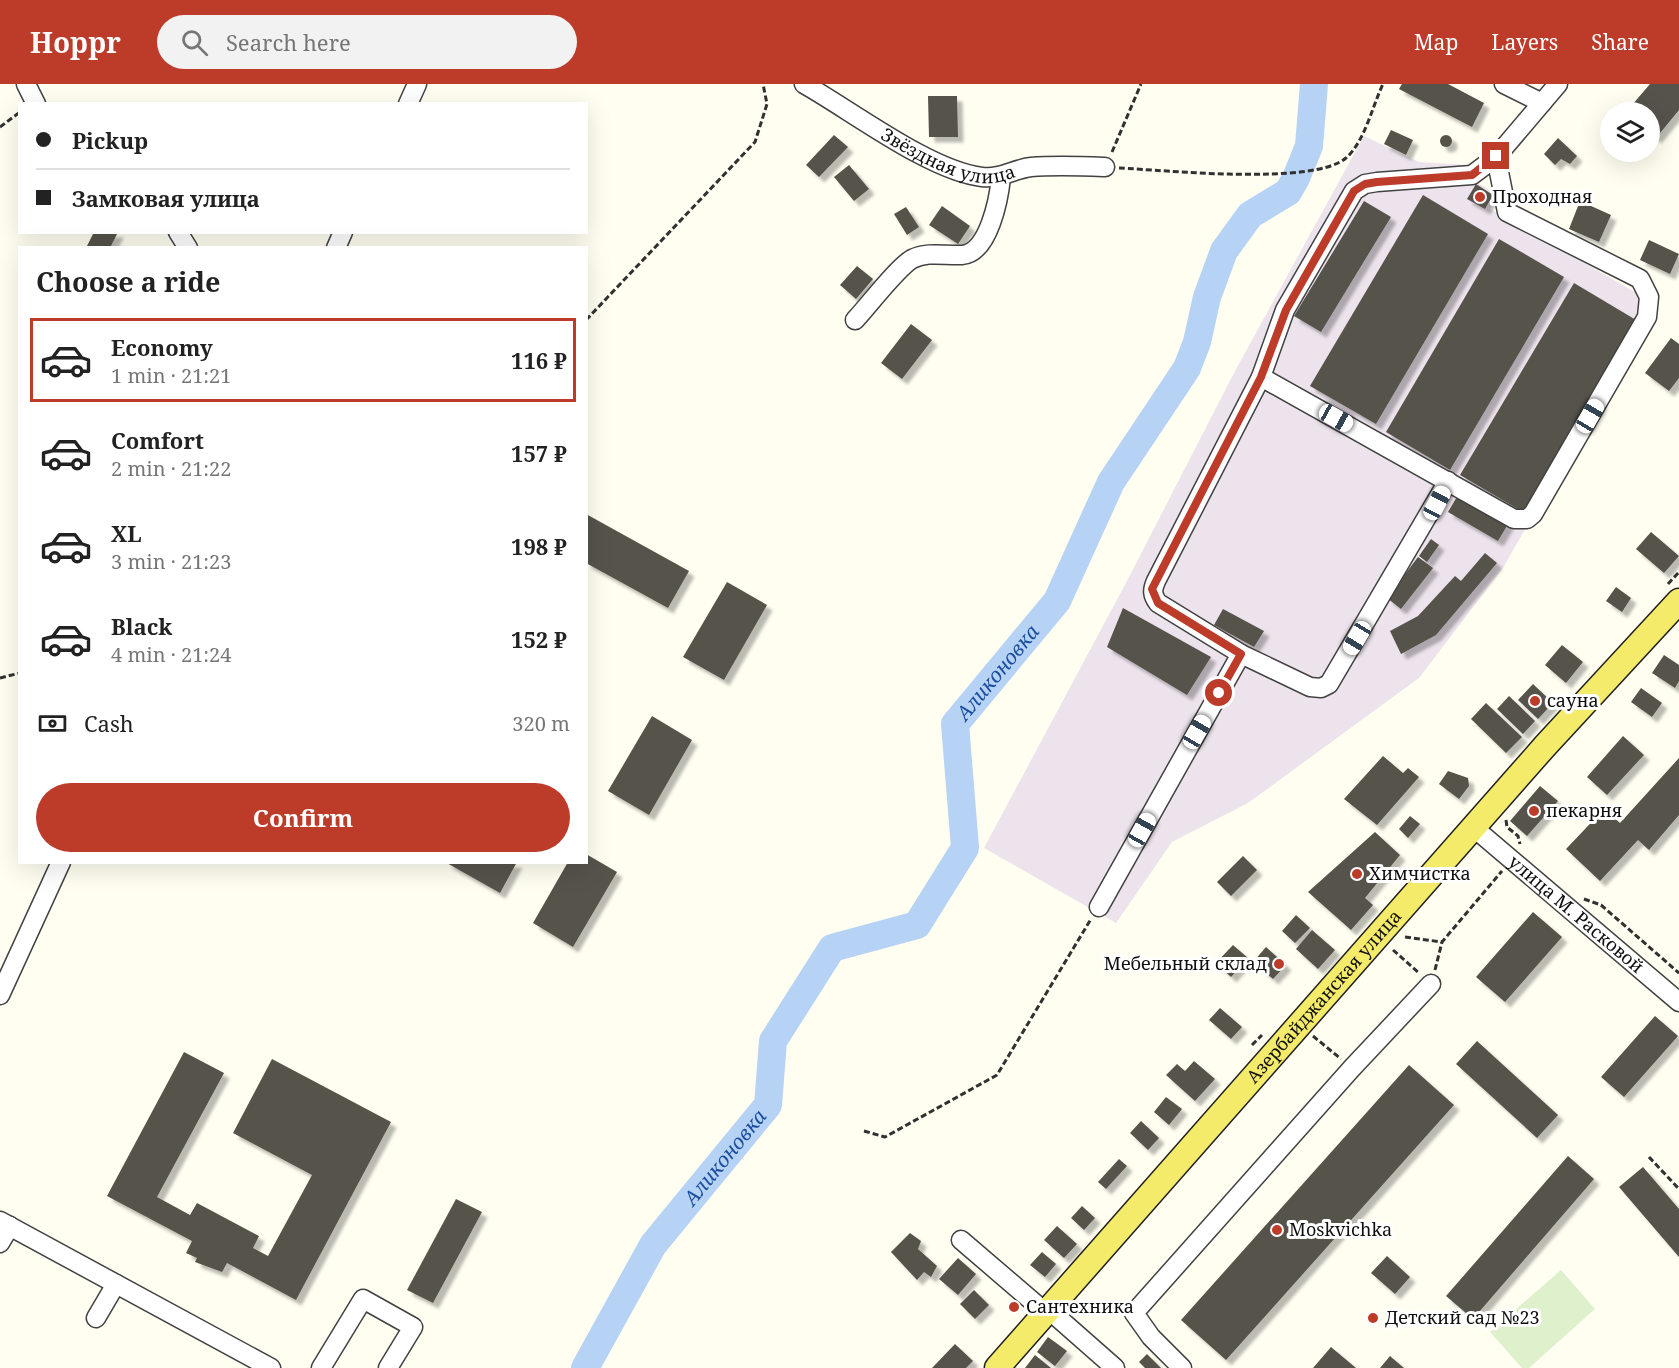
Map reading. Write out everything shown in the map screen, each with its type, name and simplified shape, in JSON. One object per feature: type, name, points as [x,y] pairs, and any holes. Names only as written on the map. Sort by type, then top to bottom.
[{"type":"main road","name":"Азербайджанская улица","points":[[997,1368],[1473,827],[1679,601]]},
{"type":"street","points":[[26,84],[35,102]]},
{"type":"street","points":[[409,102],[417,84]]},
{"type":"street","points":[[1504,84],[1542,102]]},
{"type":"street","points":[[1449,481],[1329,684],[1321,688],[1310,687],[1241,654],[1158,603],[1152,589],[1261,377],[1286,310],[1354,191],[1365,184],[1377,182],[1472,175],[1496,156],[1558,84]]},
{"type":"street","name":"Звёздная улица","points":[[814,86],[926,157],[959,172],[983,177],[1001,177],[1028,168],[1065,165],[1105,167]]},
{"type":"street","points":[[1261,377],[1514,519],[1527,519],[1533,514],[1647,317],[1646,287],[1640,279],[1507,212],[1496,156]]},
{"type":"street","points":[[855,320],[910,260],[927,254],[965,255],[979,246],[990,225],[999,197],[1001,177]]},
{"type":"street","points":[[1098,907],[1241,654]]},
{"type":"street","name":"улица М. Расковой","points":[[1473,827],[1679,1002]]},
{"type":"street","points":[[0,995],[60,864]]},
{"type":"street","points":[[1182,1368],[1151,1338],[1134,1313],[1352,1068],[1431,984]]},
{"type":"street","points":[[0,1243],[5,1224],[271,1368]]},
{"type":"street","points":[[961,1240],[1115,1368]]},
{"type":"street","points":[[96,1318],[116,1284]]},
{"type":"street","points":[[321,1368],[363,1299],[413,1327],[388,1368]]},
{"type":"path","points":[[588,318],[755,142],[767,104],[763,84]]},
{"type":"path","points":[[1141,84],[1105,167],[1272,174],[1328,167],[1344,160],[1358,143],[1383,84]]},
{"type":"path","points":[[0,127],[18,114]]},
{"type":"path","points":[[0,678],[18,674]]},
{"type":"path","points":[[1436,963],[1442,942],[1521,850],[1518,836],[1507,827],[1506,817]]},
{"type":"path","points":[[1575,895],[1601,905],[1679,973]]},
{"type":"path","points":[[864,1131],[885,1137],[997,1075],[1098,907]]},
{"type":"path","points":[[1405,937],[1442,942]]},
{"type":"path","points":[[1393,950],[1431,984]]},
{"type":"path","points":[[1315,1038],[1352,1068]]},
{"type":"path","points":[[1649,1157],[1679,1188]]},
{"type":"shaded area","points":[[1364,136],[1419,162],[1470,165],[1478,183],[1497,195],[1490,209],[1642,296],[1642,323],[1503,568],[1419,678],[1248,803],[1172,842],[1116,923],[984,848],[1127,581],[1235,371]]},
{"type":"green space","points":[[1561,1270],[1595,1309],[1529,1368],[1522,1368],[1490,1332]]},
{"type":"building","points":[[1402,84],[1448,84],[1484,103],[1472,127],[1399,89]]},
{"type":"building","points":[[1650,84],[1679,84],[1679,110],[1660,133],[1660,102],[1635,102]]},
{"type":"building","points":[[928,96],[957,96],[958,137],[929,137]]},
{"type":"building","points":[[1391,130],[1413,140],[1406,155],[1384,144]]},
{"type":"building","points":[[834,135],[848,147],[819,177],[806,165]]},
{"type":"building","points":[[1448,135],[1451,136],[1451,146],[1444,147],[1441,146],[1440,139],[1441,136]]},
{"type":"building","points":[[1558,138],[1577,156],[1570,164],[1561,159],[1555,165],[1544,154]]},
{"type":"building","points":[[849,165],[869,189],[854,201],[834,177]]},
{"type":"building","name":"Проходная","points":[[1476,184],[1493,195],[1485,209],[1467,199]]},
{"type":"building","points":[[1423,195],[1488,234],[1376,424],[1310,386]]},
{"type":"building","points":[[1364,201],[1391,217],[1321,332],[1294,316]]},
{"type":"building","points":[[1580,201],[1611,215],[1599,242],[1569,229]]},
{"type":"building","points":[[942,206],[970,226],[958,244],[929,225]]},
{"type":"building","points":[[906,207],[919,227],[907,235],[894,214]]},
{"type":"building","points":[[93,234],[117,234],[111,246],[87,246]]},
{"type":"building","points":[[1499,239],[1564,277],[1450,470],[1386,432]]},
{"type":"building","points":[[1649,240],[1679,254],[1670,274],[1640,260]]},
{"type":"building","points":[[857,266],[873,279],[856,299],[840,285]]},
{"type":"building","points":[[1574,283],[1636,320],[1523,512],[1460,475]]},
{"type":"building","points":[[911,324],[932,340],[902,379],[881,363]]},
{"type":"building","points":[[1671,338],[1679,344],[1679,378],[1669,391],[1645,373]]},
{"type":"building","points":[[1458,495],[1508,524],[1498,541],[1448,512]]},
{"type":"building","points":[[588,515],[689,571],[668,608],[588,564]]},
{"type":"building","points":[[1651,532],[1679,556],[1664,573],[1636,549]]},
{"type":"building","points":[[1431,539],[1439,545],[1427,562],[1419,556]]},
{"type":"building","points":[[1485,553],[1497,563],[1436,635],[1401,654],[1390,631],[1418,616],[1455,576],[1461,581]]},
{"type":"building","points":[[1418,557],[1433,568],[1401,609],[1387,598]]},
{"type":"building","points":[[727,582],[767,605],[724,680],[683,657]]},
{"type":"building","points":[[1616,587],[1631,598],[1622,612],[1606,601]]},
{"type":"building","points":[[1123,608],[1211,657],[1187,695],[1107,647]]},
{"type":"building","points":[[1223,609],[1264,631],[1254,647],[1214,625]]},
{"type":"building","points":[[1562,645],[1583,662],[1566,683],[1545,665]]},
{"type":"building","points":[[1664,655],[1679,665],[1679,681],[1675,688],[1652,673]]},
{"type":"building","name":"сауна","points":[[1533,684],[1553,703],[1538,719],[1518,700]]},
{"type":"building","points":[[1641,688],[1662,703],[1652,717],[1631,702]]},
{"type":"building","points":[[1509,696],[1535,721],[1523,734],[1497,709]]},
{"type":"building","points":[[1486,703],[1522,737],[1506,753],[1471,719]]},
{"type":"building","points":[[652,716],[692,740],[649,815],[608,791]]},
{"type":"building","points":[[1623,736],[1644,755],[1607,795],[1587,777]]},
{"type":"building","points":[[1383,756],[1403,773],[1408,768],[1419,777],[1377,825],[1344,799]]},
{"type":"building","points":[[1679,758],[1679,815],[1649,850],[1638,840],[1600,881],[1566,849],[1604,809],[1620,823]]},
{"type":"building","points":[[1448,771],[1468,778],[1469,786],[1459,799],[1439,784]]},
{"type":"building","name":"пекарня","points":[[1540,786],[1558,801],[1527,836],[1510,821]]},
{"type":"building","points":[[1410,816],[1420,824],[1408,838],[1399,829]]},
{"type":"building","name":"Химчистка","points":[[1375,832],[1400,855],[1365,898],[1373,905],[1351,930],[1308,892]]},
{"type":"building","points":[[588,855],[617,872],[573,947],[533,923],[567,864],[588,864]]},
{"type":"building","points":[[1243,856],[1257,870],[1231,896],[1217,882]]},
{"type":"building","points":[[449,864],[516,864],[500,893]]},
{"type":"building","points":[[1533,912],[1562,937],[1505,1002],[1476,977]]},
{"type":"building","points":[[1296,915],[1310,928],[1295,943],[1282,931]]},
{"type":"building","points":[[1312,930],[1335,950],[1318,969],[1296,949]]},
{"type":"building","points":[[1233,945],[1248,958],[1231,977],[1216,963]]},
{"type":"building","points":[[1266,947],[1286,965],[1273,979],[1253,962]]},
{"type":"building","points":[[1220,1008],[1242,1027],[1231,1039],[1209,1020]]},
{"type":"building","points":[[1655,1016],[1678,1036],[1624,1097],[1601,1077]]},
{"type":"building","points":[[1477,1041],[1558,1115],[1537,1138],[1456,1064]]},
{"type":"building","points":[[184,1052],[224,1073],[157,1197],[190,1215],[197,1203],[259,1236],[253,1248],[268,1256],[312,1175],[233,1133],[272,1059],[391,1122],[296,1300],[227,1263],[222,1272],[195,1262],[197,1258],[186,1253],[192,1241],[107,1196]]},
{"type":"building","points":[[1194,1061],[1215,1079],[1195,1101],[1166,1075],[1177,1064],[1185,1071]]},
{"type":"building","points":[[1409,1065],[1454,1105],[1226,1360],[1181,1320]]},
{"type":"building","points":[[1166,1097],[1182,1109],[1169,1125],[1154,1112]]},
{"type":"building","points":[[1141,1121],[1159,1138],[1148,1150],[1130,1133]]},
{"type":"building","points":[[1568,1156],[1594,1179],[1473,1319],[1446,1296]]},
{"type":"building","points":[[1119,1159],[1127,1166],[1106,1189],[1098,1182]]},
{"type":"building","points":[[1643,1167],[1679,1209],[1679,1257],[1619,1187]]},
{"type":"building","points":[[456,1199],[482,1212],[433,1303],[407,1290]]},
{"type":"building","points":[[1082,1206],[1095,1218],[1084,1230],[1071,1218]]},
{"type":"building","points":[[1057,1226],[1077,1244],[1064,1258],[1044,1240]]},
{"type":"building","points":[[910,1233],[921,1241],[918,1249],[937,1266],[931,1277],[924,1272],[917,1280],[891,1252]]},
{"type":"building","points":[[1042,1252],[1056,1264],[1045,1277],[1030,1265]]},
{"type":"building","points":[[1387,1256],[1410,1277],[1395,1294],[1371,1273]]},
{"type":"building","points":[[958,1258],[976,1274],[958,1295],[939,1279]]},
{"type":"building","points":[[974,1290],[989,1305],[975,1319],[960,1304]]},
{"type":"building","points":[[1048,1337],[1067,1351],[1055,1366],[1037,1352]]},
{"type":"building","points":[[955,1344],[973,1361],[966,1368],[932,1368]]},
{"type":"building","points":[[1331,1347],[1356,1368],[1313,1368]]},
{"type":"building","points":[[1147,1354],[1161,1368],[1145,1368],[1139,1362]]},
{"type":"building","points":[[1035,1355],[1051,1368],[1025,1368]]},
{"type":"building","points":[[1390,1356],[1404,1368],[1380,1368]]},
{"type":"waterway","name":"Аликоновка","points":[[585,1368],[653,1245],[768,1105],[773,1041],[832,948],[917,925],[965,848],[955,724],[1057,601],[1111,482],[1187,368],[1197,342],[1207,297],[1224,251],[1250,215],[1288,192],[1296,178],[1309,146],[1314,84]]},
{"type":"place","name":"Проходная","points":[[1480,197]]},
{"type":"place","name":"сауна","points":[[1535,701]]},
{"type":"place","name":"пекарня","points":[[1534,811]]},
{"type":"place","name":"Химчистка","points":[[1357,874]]},
{"type":"place","name":"Мебельный склад","points":[[1279,964]]},
{"type":"place","name":"Moskvichka","points":[[1277,1230]]},
{"type":"place","name":"Сантехника","points":[[1014,1307]]},
{"type":"place","name":"Детский сад №23","points":[[1373,1318]]},
{"type":"route","points":[[1219,693],[1241,654],[1158,603],[1152,589],[1261,377],[1286,310],[1354,191],[1365,184],[1377,182],[1472,175],[1496,156]]}]
